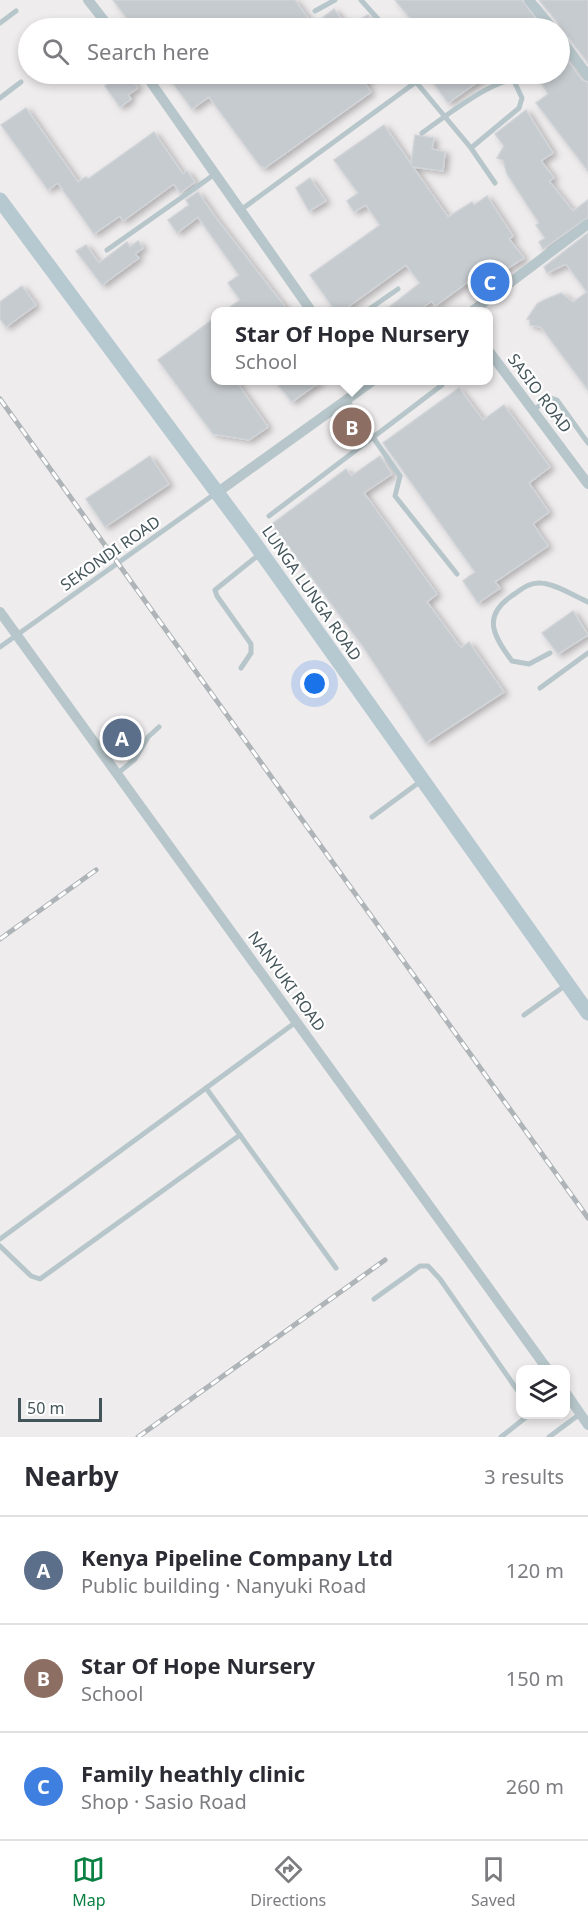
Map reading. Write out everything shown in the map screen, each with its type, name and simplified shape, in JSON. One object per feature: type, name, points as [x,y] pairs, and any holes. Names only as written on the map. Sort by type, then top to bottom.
[{"type":"main road","name":"LUNGA LUNGA ROAD","points":[[2,208],[218,492],[588,1013]]},
{"type":"street","points":[[88,0],[102,18]]},
{"type":"street","points":[[529,0],[544,18]]},
{"type":"street","points":[[570,52],[588,76]]},
{"type":"street","points":[[152,84],[242,209],[309,307]]},
{"type":"street","points":[[478,307],[588,224]]},
{"type":"street","name":"SASIO ROAD","points":[[493,355],[588,484]]},
{"type":"street","points":[[218,492],[347,400],[360,385]]},
{"type":"street","name":"NANYUKI ROAD","points":[[0,612],[298,1021],[544,1365]]},
{"type":"street","points":[[570,1397],[584,1412],[588,1425]]},
{"type":"lane","points":[[315,11],[335,0]]},
{"type":"lane","points":[[361,0],[377,18]]},
{"type":"lane","points":[[0,23],[16,11]]},
{"type":"lane","points":[[0,98],[18,84]]},
{"type":"lane","points":[[242,209],[413,84]]},
{"type":"lane","points":[[418,84],[471,148],[495,183]]},
{"type":"lane","points":[[422,133],[500,84]]},
{"type":"lane","points":[[471,148],[519,108],[522,98],[515,84]]},
{"type":"lane","points":[[106,250],[215,174]]},
{"type":"lane","points":[[372,307],[398,289]]},
{"type":"lane","points":[[269,516],[442,385]]},
{"type":"lane","points":[[533,410],[551,398],[557,400],[588,443]]},
{"type":"lane","points":[[347,400],[400,476],[395,496],[457,574]]},
{"type":"lane","name":"SEKONDI ROAD","points":[[0,647],[218,492]]},
{"type":"lane","points":[[240,668],[250,653],[251,644],[215,590],[261,553]]},
{"type":"lane","points":[[550,653],[529,664],[512,661],[494,631],[493,613],[498,606],[527,585],[537,582],[545,583],[588,602]]},
{"type":"lane","points":[[540,688],[588,653]]},
{"type":"lane","points":[[117,774],[135,759],[148,737],[159,727]]},
{"type":"lane","points":[[372,817],[423,780]]},
{"type":"lane","points":[[524,1015],[568,984]]},
{"type":"lane","points":[[0,1239],[298,1021]]},
{"type":"lane","points":[[206,1088],[336,1268]]},
{"type":"lane","points":[[0,1246],[31,1276],[40,1279],[240,1135]]},
{"type":"lane","points":[[374,1299],[420,1266],[428,1266],[440,1279],[516,1388]]},
{"type":"lane","points":[[549,1437],[584,1412]]},
{"type":"lane","points":[[501,1437],[524,1419]]},
{"type":"building","points":[[113,0],[295,0],[308,18],[126,18]]},
{"type":"building","points":[[395,0],[522,0],[536,18],[410,18]]},
{"type":"building","points":[[539,0],[588,0],[588,63],[570,39],[570,18],[554,18]]},
{"type":"building","points":[[334,9],[341,18],[322,18]]},
{"type":"building","points":[[570,64],[582,80],[588,83],[588,171],[536,103],[548,94],[542,84],[570,84]]},
{"type":"building","points":[[108,84],[135,84],[138,88],[128,95],[131,99],[120,107],[105,86]]},
{"type":"building","points":[[173,84],[365,84],[371,92],[265,168],[260,166],[209,97],[192,109]]},
{"type":"building","points":[[434,84],[475,84],[448,103]]},
{"type":"building","points":[[26,108],[78,182],[86,177],[88,179],[154,132],[183,174],[187,171],[195,182],[180,193],[174,184],[123,221],[120,216],[94,234],[58,183],[48,190],[1,125]]},
{"type":"building","points":[[526,110],[553,153],[541,161],[554,178],[549,181],[573,211],[588,200],[588,217],[543,249],[539,242],[545,238],[536,225],[539,223],[507,174],[503,160],[497,158],[504,146],[495,134]]},
{"type":"building","points":[[384,125],[411,164],[415,135],[434,138],[432,149],[445,152],[443,171],[413,167],[448,217],[472,202],[474,205],[487,196],[513,236],[509,239],[524,258],[492,278],[486,269],[435,306],[432,301],[423,307],[389,307],[420,283],[406,265],[348,307],[332,307],[310,275],[380,225],[366,205],[354,212],[347,201],[358,193],[334,160]]},
{"type":"building","points":[[310,178],[326,201],[309,211],[296,188]]},
{"type":"building","points":[[198,192],[285,307],[230,307],[240,300],[228,283],[239,275],[198,217],[177,233],[168,220],[189,205],[186,200]]},
{"type":"building","points":[[588,233],[588,390],[541,327],[530,325],[530,320],[527,319],[537,304],[544,300],[561,293],[573,302],[587,292],[566,264],[547,273],[544,267]]},
{"type":"building","points":[[138,241],[143,248],[135,254],[139,258],[102,285],[76,251],[86,245],[99,263],[127,242],[130,247]]},
{"type":"building","points":[[22,286],[36,305],[6,327],[0,319],[0,302]]},
{"type":"building","points":[[211,321],[211,385],[239,385],[268,427],[249,440],[213,434],[158,360]]},
{"type":"building","points":[[278,385],[315,385],[292,402]]},
{"type":"building","points":[[459,388],[483,420],[504,405],[550,467],[529,483],[549,512],[533,524],[548,546],[495,582],[500,588],[478,603],[463,581],[475,572],[383,443]]},
{"type":"building","points":[[150,456],[169,484],[105,527],[86,499]]},
{"type":"building","points":[[380,456],[392,474],[364,493],[437,594],[427,602],[461,648],[469,642],[504,692],[426,743],[364,648],[272,524],[346,469],[351,476]]},
{"type":"building","points":[[573,611],[588,635],[558,654],[542,633]]},
{"type":"railway","points":[[0,399],[588,1218]]},
{"type":"railway","points":[[0,939],[96,870]]},
{"type":"railway","points":[[138,1437],[385,1260]]},
{"type":"place","name":"Family heathly clinic","points":[[490,282]]},
{"type":"place","name":"Star Of Hope Nursery","points":[[352,427]]},
{"type":"place","name":"Kenya Pipeline Company Ltd","points":[[122,738]]}]
